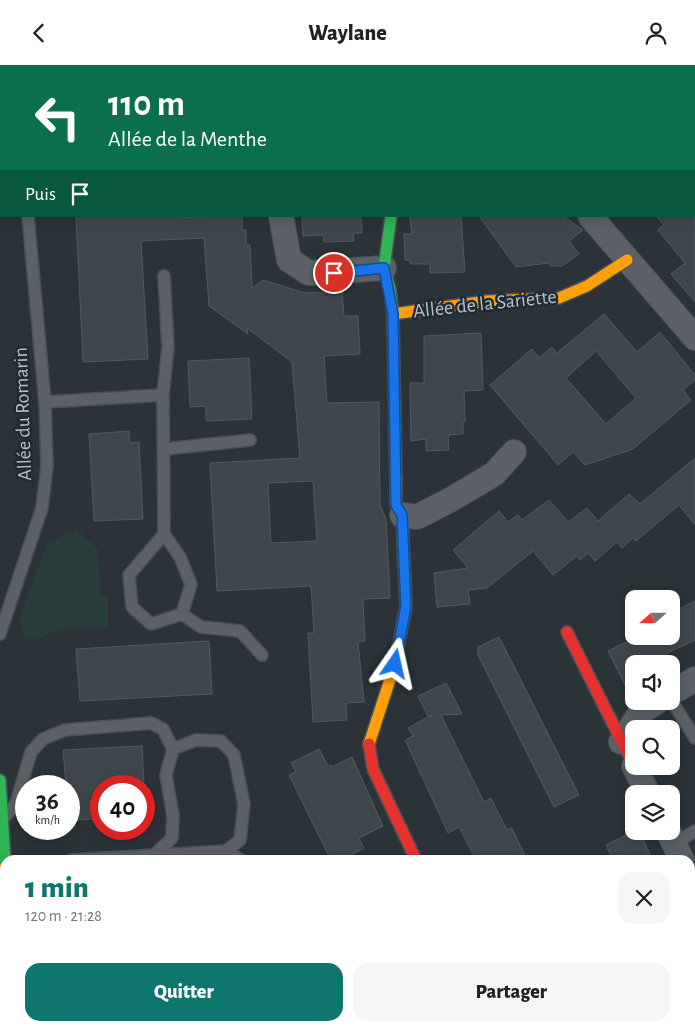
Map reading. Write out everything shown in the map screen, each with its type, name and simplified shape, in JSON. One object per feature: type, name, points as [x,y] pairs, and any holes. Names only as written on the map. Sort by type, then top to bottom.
[{"type":"street","points":[[281,217],[289,260],[309,273],[384,268]]},
{"type":"street","points":[[391,217],[384,268],[393,314],[396,505],[402,515],[406,606],[395,664],[369,741],[373,769],[414,855]]},
{"type":"street","points":[[591,217],[695,338]]},
{"type":"street","name":"Allée de la Sariette","points":[[393,314],[487,301],[559,298],[587,286],[627,260]]},
{"type":"street","points":[[402,515],[417,517],[450,500],[494,474],[514,452]]},
{"type":"street","points":[[567,632],[625,749]]},
{"type":"street","points":[[680,688],[695,679]]},
{"type":"street","points":[[621,742],[644,710]]},
{"type":"street","points":[[0,780],[5,855]]},
{"type":"lane","name":"Allée du Romarin","points":[[0,634],[42,508],[47,466],[45,403],[28,217]]},
{"type":"lane","points":[[164,275],[168,347],[163,395],[165,449],[164,534],[180,557],[190,583],[182,614]]},
{"type":"lane","points":[[45,403],[163,395]]},
{"type":"lane","points":[[165,449],[250,440]]},
{"type":"lane","points":[[164,534],[129,575],[132,607],[151,624],[182,614]]},
{"type":"lane","points":[[182,614],[201,627],[240,631],[262,655]]},
{"type":"lane","points":[[677,710],[695,738]]},
{"type":"lane","points":[[3,819],[16,803],[31,752],[43,739],[65,730],[151,723],[163,729],[172,749],[166,775],[173,816],[172,838],[154,855]]},
{"type":"lane","points":[[154,855],[226,851],[240,840],[244,804],[234,755],[221,741],[196,740],[172,749]]},
{"type":"lane","points":[[675,845],[695,831]]},
{"type":"lane","points":[[226,851],[232,855]]},
{"type":"green space","points":[[76,529],[98,549],[101,595],[108,596],[108,628],[61,630],[40,639],[23,637],[20,616],[47,544]]},
{"type":"building","points":[[76,217],[242,217],[242,230],[246,230],[246,245],[250,245],[252,288],[263,280],[305,293],[342,291],[344,316],[358,316],[360,354],[324,356],[327,403],[379,402],[380,505],[386,519],[390,598],[363,599],[365,641],[358,642],[364,702],[346,703],[347,720],[313,722],[308,633],[314,633],[311,586],[217,591],[210,463],[300,458],[292,362],[247,328],[248,334],[209,306],[204,238],[141,241],[148,359],[83,362]],"holes":[[[313,481],[317,541],[271,543],[268,483]]]},
{"type":"building","points":[[302,217],[361,217],[362,233],[353,233],[354,241],[324,242],[323,235],[303,236]]},
{"type":"building","points":[[410,217],[461,217],[465,272],[430,273],[430,264],[410,264],[410,260],[405,260],[404,234],[412,234]]},
{"type":"building","points":[[480,217],[564,217],[583,230],[569,241],[579,254],[562,266],[551,266],[549,263],[516,267]]},
{"type":"building","points":[[657,217],[695,217],[695,302],[671,274],[685,263],[658,230],[664,225]]},
{"type":"building","points":[[604,314],[637,352],[660,332],[695,375],[695,380],[683,390],[691,400],[633,449],[585,465],[573,452],[558,465],[490,385],[532,349],[539,358],[552,347],[557,353]],"holes":[[[596,351],[636,398],[606,424],[566,378]]]},
{"type":"building","points":[[481,333],[483,390],[464,391],[465,422],[463,422],[463,434],[448,435],[449,450],[426,451],[426,439],[411,441],[410,383],[424,383],[424,336]]},
{"type":"building","points":[[249,358],[252,419],[206,421],[206,406],[190,407],[188,361]]},
{"type":"building","points":[[129,431],[130,443],[139,442],[143,519],[94,521],[89,434]]},
{"type":"building","points":[[695,458],[695,525],[679,505],[636,541],[633,538],[622,548],[617,542],[595,561],[588,553],[580,560],[577,556],[553,575],[533,551],[487,588],[468,590],[470,604],[437,607],[434,573],[468,568],[453,550],[499,511],[508,522],[518,515],[522,520],[549,500],[568,522],[587,508],[598,521],[629,494],[640,504]]},
{"type":"building","points":[[695,601],[695,640],[663,655],[625,655],[625,685],[608,651],[625,642],[625,645],[680,645],[680,608]]},
{"type":"building","points":[[499,637],[579,795],[554,807],[478,655],[478,647]]},
{"type":"building","points":[[209,641],[212,694],[80,701],[76,649]]},
{"type":"building","points":[[446,683],[462,714],[441,715],[484,802],[491,798],[507,830],[512,828],[525,855],[473,855],[459,827],[448,833],[405,740],[413,736],[408,728],[432,715],[428,716],[418,696]]},
{"type":"building","points":[[142,746],[143,775],[90,775],[90,819],[80,820],[80,775],[65,775],[63,750]]},
{"type":"building","points":[[319,749],[328,766],[331,765],[332,767],[352,757],[383,826],[359,838],[364,848],[353,855],[329,855],[289,775],[296,772],[291,763]]},
{"type":"building","points":[[625,836],[625,840],[643,840],[651,855],[611,855],[606,845]]},
{"type":"traffic: fast","points":[[391,217],[384,268],[390,289],[393,314],[396,479]]},
{"type":"traffic: fast","points":[[0,780],[5,855]]},
{"type":"traffic: slow","points":[[393,314],[487,301],[559,298],[587,286],[627,260]]},
{"type":"traffic: slow","points":[[369,744],[395,664],[406,606],[402,515],[396,505],[396,479]]},
{"type":"traffic: jam","points":[[567,632],[625,748]]},
{"type":"traffic: jam","points":[[369,744],[373,769],[414,855]]},
{"type":"route","points":[[334,273],[384,268],[390,289],[393,314],[396,505],[402,515],[406,606],[395,664]]}]
